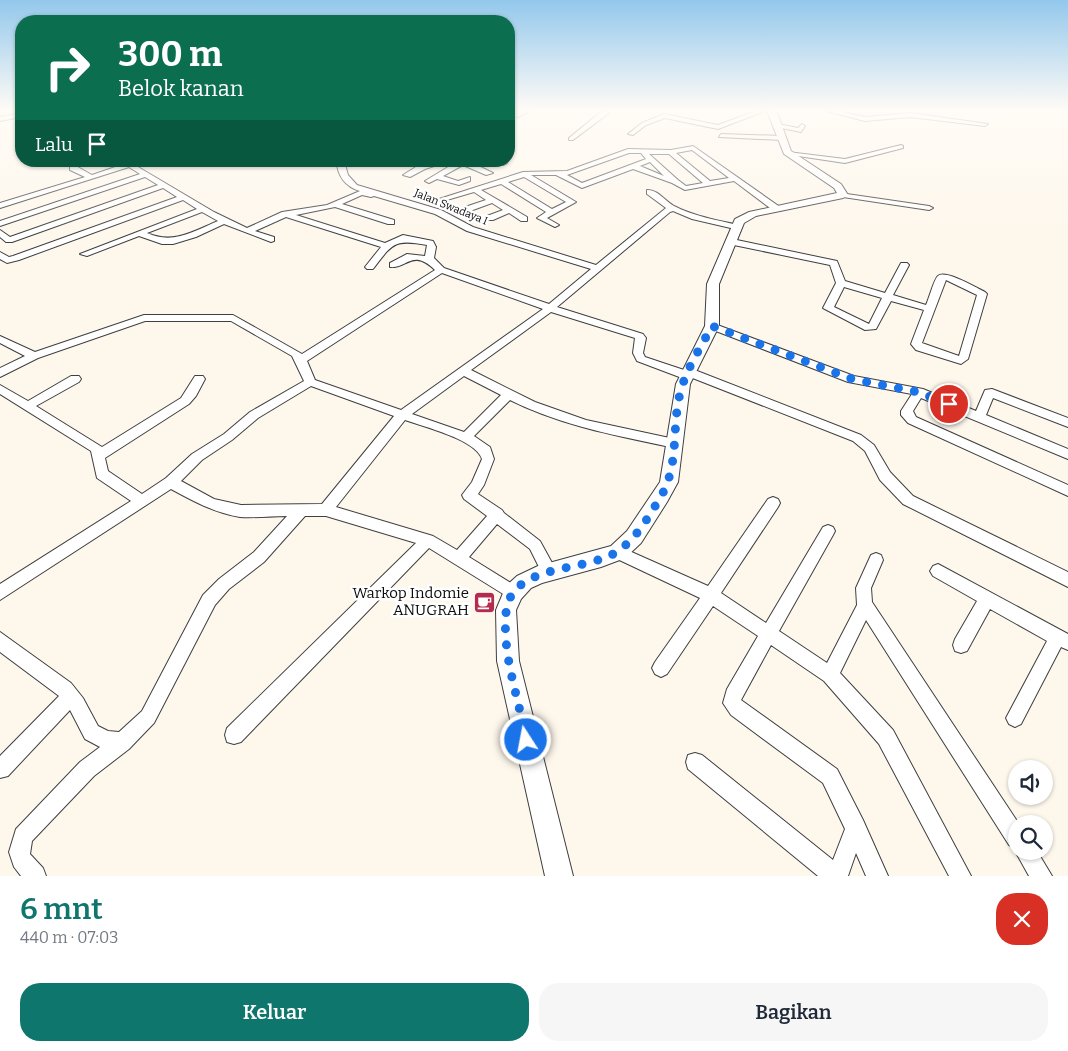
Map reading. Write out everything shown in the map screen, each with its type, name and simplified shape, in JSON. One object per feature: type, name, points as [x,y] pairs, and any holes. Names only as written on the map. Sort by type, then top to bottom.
[{"type":"street","points":[[440,200],[478,191],[523,174],[570,172],[626,152]]},
{"type":"street","points":[[643,152],[675,182]]},
{"type":"street","points":[[671,152],[709,184]]},
{"type":"street","points":[[700,152],[777,209]]},
{"type":"street","points":[[801,152],[838,186],[843,195]]},
{"type":"street","points":[[825,152],[845,161],[881,152]]},
{"type":"street","points":[[557,173],[582,186],[652,159]]},
{"type":"street","points":[[633,166],[688,189],[736,179]]},
{"type":"street","points":[[0,197],[4,205],[48,188],[91,177],[116,167]]},
{"type":"street","points":[[133,167],[225,221],[271,239]]},
{"type":"street","name":"Jalan Swadaya I","points":[[341,167],[350,184],[354,187],[438,212],[470,229],[597,268]]},
{"type":"street","points":[[407,174],[422,167]]},
{"type":"street","points":[[429,181],[457,167]]},
{"type":"street","points":[[477,167],[488,173]]},
{"type":"street","points":[[73,168],[91,177]]},
{"type":"street","points":[[523,174],[572,202],[541,218],[555,225]]},
{"type":"street","points":[[0,224],[146,175]]},
{"type":"street","points":[[437,177],[458,183],[468,179]]},
{"type":"street","points":[[502,182],[552,212]]},
{"type":"street","points":[[0,233],[4,241],[165,185]]},
{"type":"street","points":[[478,191],[524,219]]},
{"type":"street","points":[[650,192],[672,208],[733,234],[832,262],[836,266],[841,283],[828,308],[867,327],[872,327],[904,265]]},
{"type":"street","points":[[243,229],[285,214],[336,205],[364,193],[438,212]]},
{"type":"street","points":[[559,876],[508,661],[506,610],[514,593],[524,582],[549,572],[601,559],[618,552],[634,537],[669,482],[679,400],[687,374],[712,326],[713,284],[733,234],[745,217],[843,195],[929,208]]},
{"type":"street","points":[[0,255],[7,260],[16,258],[184,197]]},
{"type":"street","points":[[459,212],[493,200]]},
{"type":"street","points":[[336,205],[391,222]]},
{"type":"street","points":[[326,510],[402,415],[550,308],[638,233],[672,208]]},
{"type":"street","points":[[84,254],[203,209]]},
{"type":"street","points":[[490,218],[510,210]]},
{"type":"street","points":[[285,214],[386,246]]},
{"type":"street","points":[[139,233],[152,240],[169,243],[225,221]]},
{"type":"street","points":[[370,267],[386,246],[403,238],[425,242],[432,247],[429,259]]},
{"type":"street","points":[[394,265],[404,257],[429,259],[441,270],[550,308],[639,336],[641,338],[638,353],[641,359],[687,374],[857,438],[870,448],[885,476],[908,500],[1068,580]]},
{"type":"street","points":[[302,360],[441,270]]},
{"type":"street","points":[[942,277],[947,277],[981,292],[963,359],[957,360],[917,346],[930,309],[942,277]]},
{"type":"street","points":[[841,283],[930,309]]},
{"type":"street","points":[[0,373],[34,356],[144,318],[220,317],[239,320],[296,354],[302,360],[310,382]]},
{"type":"street","points":[[712,326],[852,379],[918,392],[1068,454]]},
{"type":"street","points":[[0,339],[34,356]]},
{"type":"street","points":[[463,371],[508,396],[584,424],[675,442]]},
{"type":"street","points":[[29,405],[75,379]]},
{"type":"street","points":[[100,455],[185,401],[192,394],[199,379]]},
{"type":"street","points":[[310,382],[466,437],[485,450],[488,459],[477,485],[470,494],[535,544],[549,572]]},
{"type":"street","points":[[0,593],[171,482],[197,457],[228,437],[254,415],[310,382]]},
{"type":"street","points":[[0,389],[29,405],[97,449],[100,455],[99,468],[102,474],[142,500]]},
{"type":"street","points":[[918,392],[907,411],[907,415],[912,420],[1068,491]]},
{"type":"street","points":[[979,417],[989,393],[992,393],[1068,423]]},
{"type":"street","points":[[466,437],[508,396]]},
{"type":"street","points":[[171,482],[223,508],[241,511],[300,512],[326,510],[428,540],[514,593]]},
{"type":"street","points":[[662,668],[773,503]]},
{"type":"street","points":[[35,876],[21,860],[19,852],[23,836],[87,769],[122,742],[148,717],[215,592],[259,556],[300,512]]},
{"type":"street","points":[[458,558],[497,514]]},
{"type":"street","points":[[828,531],[769,635],[732,695],[733,706],[830,776],[856,827],[877,876]]},
{"type":"street","points":[[234,735],[428,540]]},
{"type":"street","points":[[618,552],[710,595],[830,674],[886,737],[960,876]]},
{"type":"street","points":[[876,560],[862,595],[865,605],[1008,826]]},
{"type":"street","points":[[938,571],[1062,640],[1015,718]]},
{"type":"street","points":[[960,645],[988,598]]},
{"type":"street","points":[[830,674],[865,605]]},
{"type":"street","points":[[0,640],[12,652],[21,656],[71,696],[87,730],[105,741],[122,742]]},
{"type":"street","points":[[1,769],[71,696]]},
{"type":"street","points":[[694,762],[836,876],[856,827]]},
{"type":"street","points":[[1031,860],[1041,876]]},
{"type":"place","name":"Warkop Indomie ANUGRAH","points":[[485,602]]},
{"type":"route","points":[[526,740],[521,709],[508,661],[505,631],[506,610],[514,593],[524,582],[538,575],[601,559],[618,552],[634,537],[669,482],[673,462],[679,400],[683,384],[712,326],[852,379],[879,386],[918,392],[949,404]]}]
